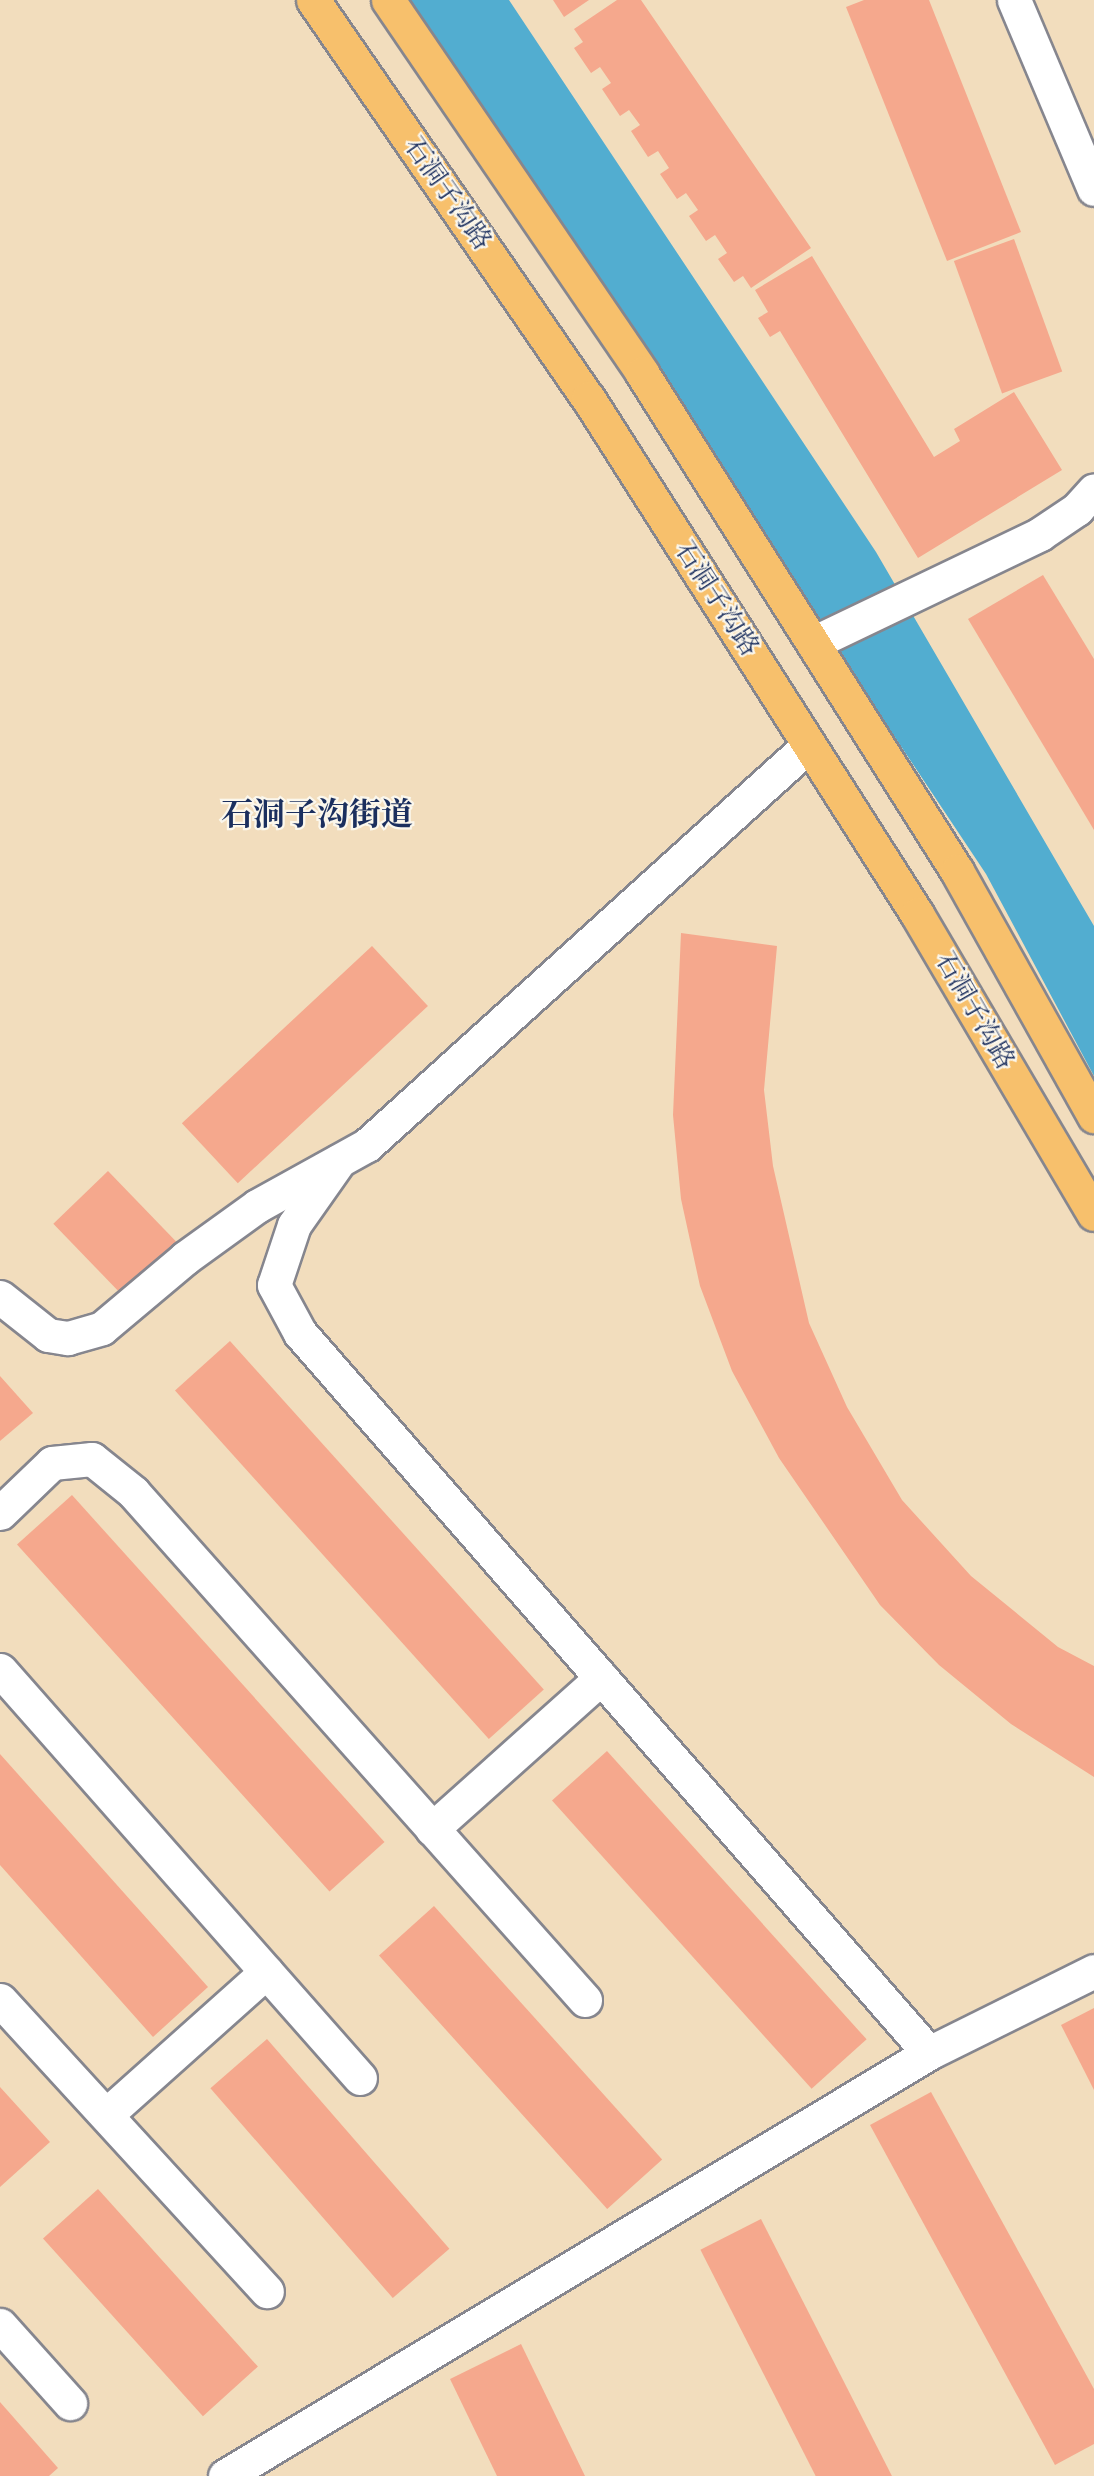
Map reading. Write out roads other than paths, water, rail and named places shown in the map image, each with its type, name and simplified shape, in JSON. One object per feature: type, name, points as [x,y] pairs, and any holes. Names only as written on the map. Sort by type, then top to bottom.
[{"type":"main road","name":"石洞子沟路","points":[[313,0],[588,398],[917,914],[1094,1214]]},
{"type":"main road","name":"石洞子沟路","points":[[388,0],[642,373],[818,641],[957,871],[1094,1116]]},
{"type":"street","points":[[1014,0],[1094,189]]},
{"type":"street","points":[[818,641],[1040,534],[1077,510],[1094,490]]},
{"type":"street","points":[[0,1297],[48,1335],[68,1338],[102,1328],[185,1258],[256,1206],[367,1145],[809,745]]},
{"type":"street","points":[[339,1161],[294,1225],[274,1285],[300,1334],[929,2053]]},
{"type":"street","points":[[0,1513],[52,1463],[92,1459],[133,1492],[585,2000]]},
{"type":"street","points":[[0,1670],[360,2078]]},
{"type":"street","points":[[432,1829],[601,1678]]},
{"type":"street","points":[[225,2476],[929,2053],[1094,1971]]},
{"type":"street","points":[[106,2115],[266,1972]]},
{"type":"street","points":[[0,2000],[267,2291]]},
{"type":"street","points":[[0,2325],[70,2403]]},
{"type":"water","points":[[404,0],[509,0],[876,552],[1094,926],[1094,1076],[986,874]]},
{"type":"district","name":"石洞子沟街道","points":[[317,815]]}]
